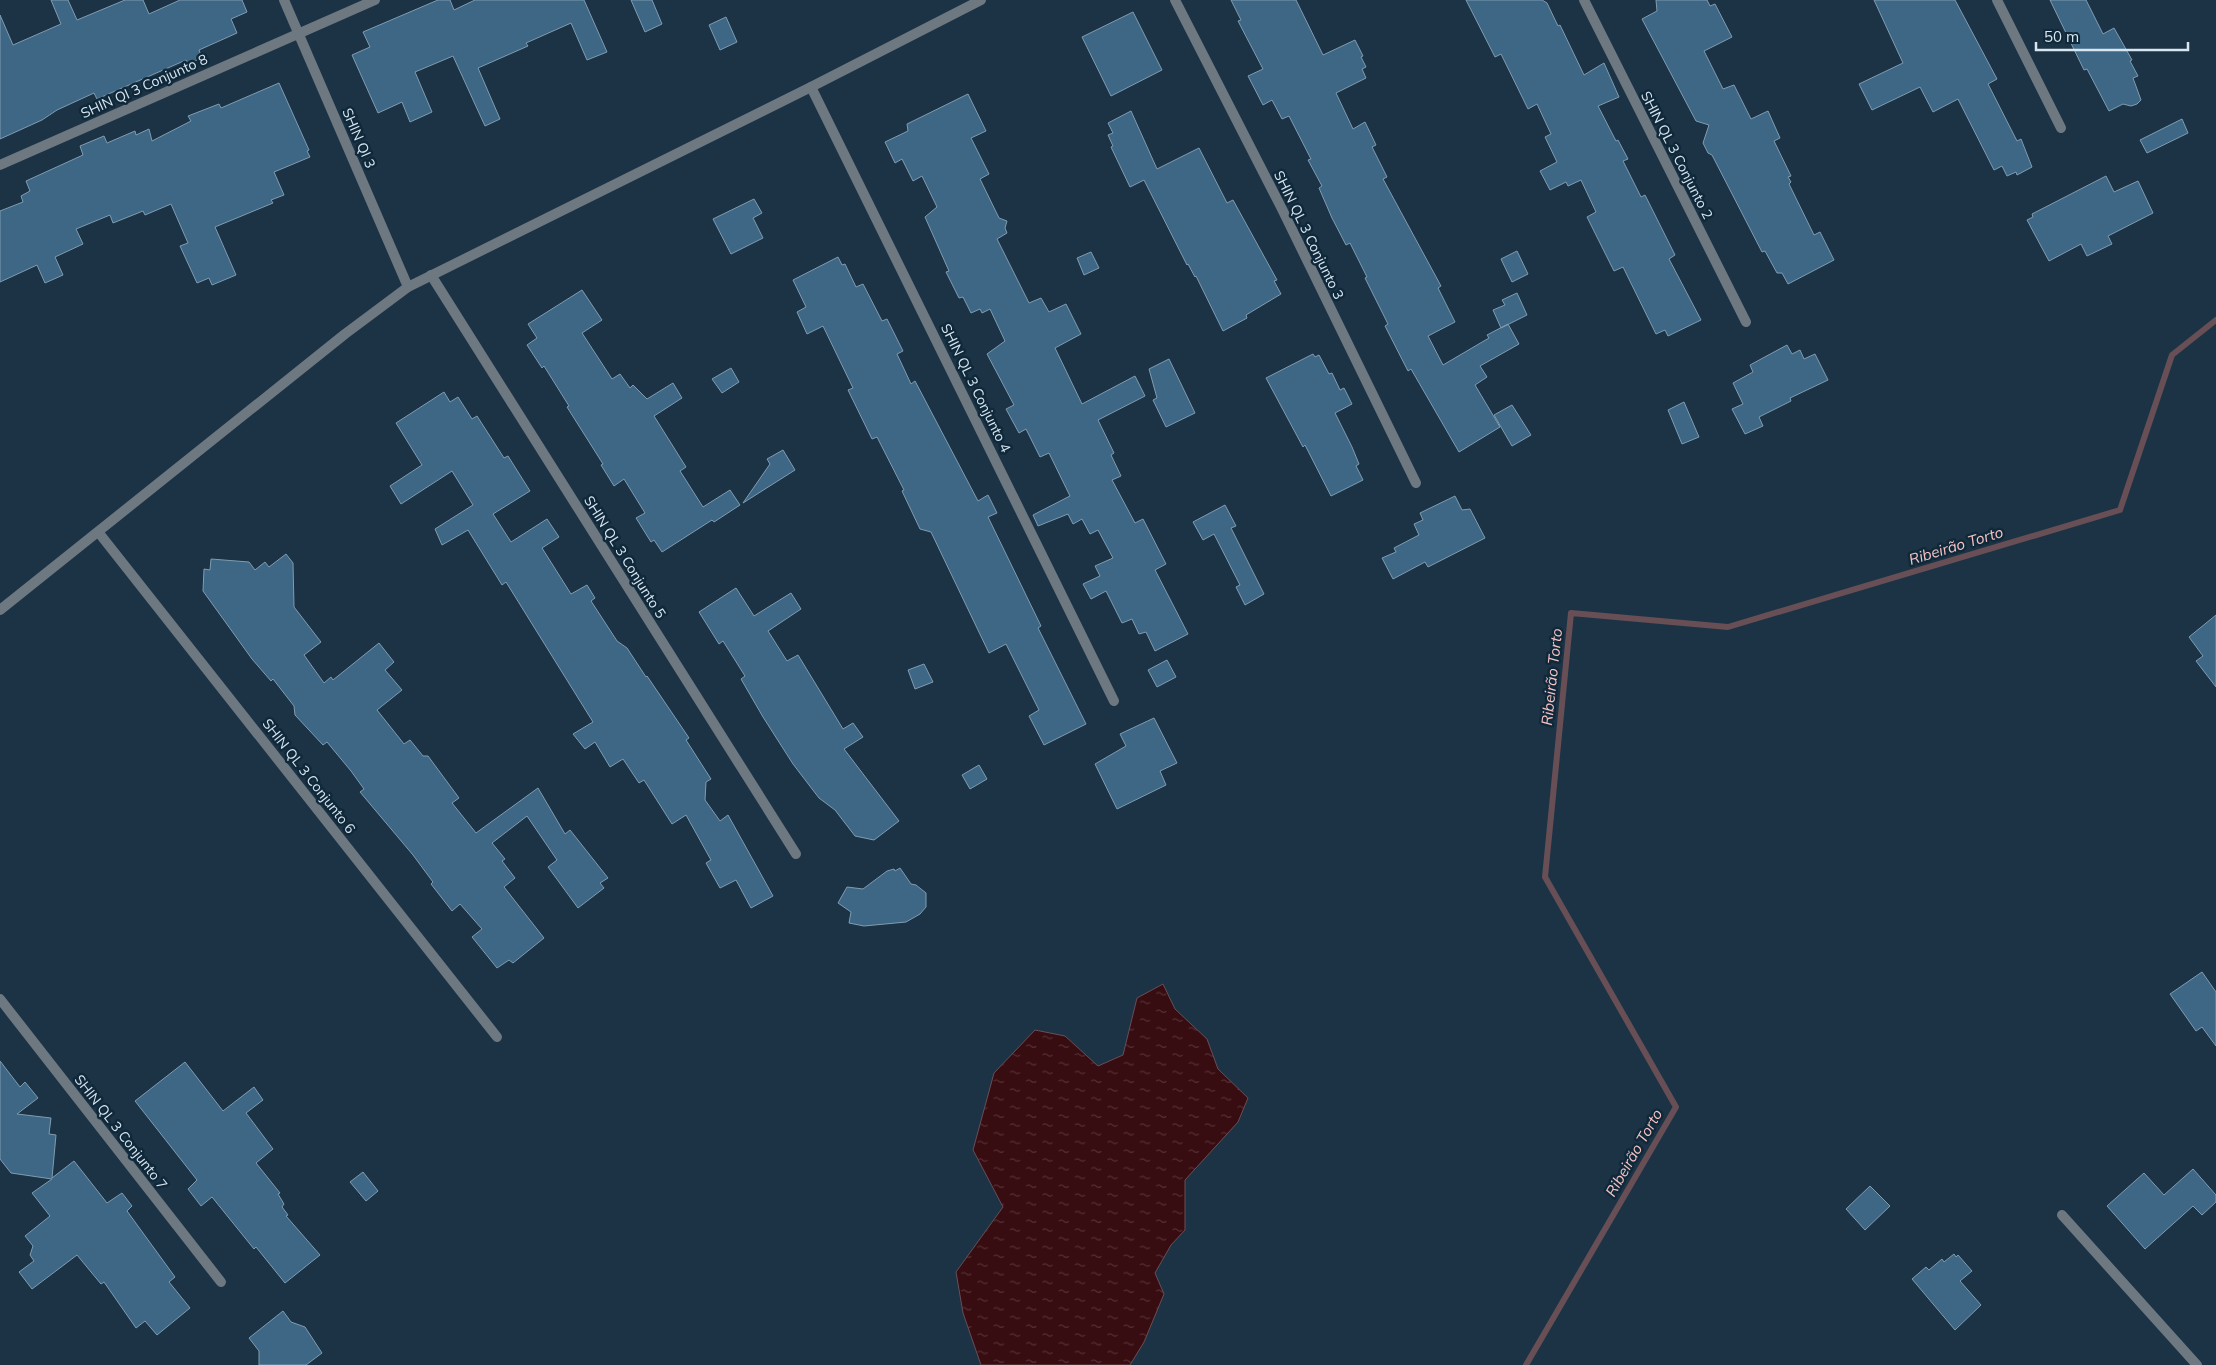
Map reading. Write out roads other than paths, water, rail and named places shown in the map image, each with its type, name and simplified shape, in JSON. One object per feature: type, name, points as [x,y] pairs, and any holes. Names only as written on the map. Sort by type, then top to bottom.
[{"type":"street","name":"SHIN QI 3","points":[[284,0],[408,287]]},
{"type":"street","name":"SHIN QI 3 Conjunto 8","points":[[0,165],[374,0]]},
{"type":"street","points":[[0,610],[99,533],[345,334],[408,287],[811,87],[981,0]]},
{"type":"street","name":"SHIN QL 3 Conjunto 3","points":[[1175,0],[1282,209],[1416,483]]},
{"type":"street","name":"SHIN QL 3 Conjunto 2","points":[[1584,0],[1746,322]]},
{"type":"street","points":[[1997,0],[2061,128]]},
{"type":"street","name":"SHIN QL 3 Conjunto 4","points":[[811,87],[1114,701]]},
{"type":"street","name":"SHIN QL 3 Conjunto 5","points":[[431,275],[796,854]]},
{"type":"street","name":"SHIN QL 3 Conjunto 6","points":[[99,533],[497,1037]]},
{"type":"street","name":"SHIN QL 3 Conjunto 7","points":[[0,999],[221,1282]]},
{"type":"street","points":[[2062,1215],[2197,1365]]},
{"type":"water","points":[[1163,984],[1175,1009],[1207,1039],[1218,1069],[1248,1098],[1238,1122],[1185,1180],[1185,1230],[1171,1245],[1155,1273],[1164,1294],[1144,1342],[1130,1365],[981,1365],[963,1313],[956,1272],[1003,1207],[973,1150],[994,1073],[1035,1030],[1065,1036],[1098,1066],[1123,1055],[1137,998]]},
{"type":"waterway","name":"Ribeirão Torto","points":[[1526,1365],[1676,1107],[1545,877],[1571,613],[1728,627],[2120,510],[2172,355],[2216,320]]}]
